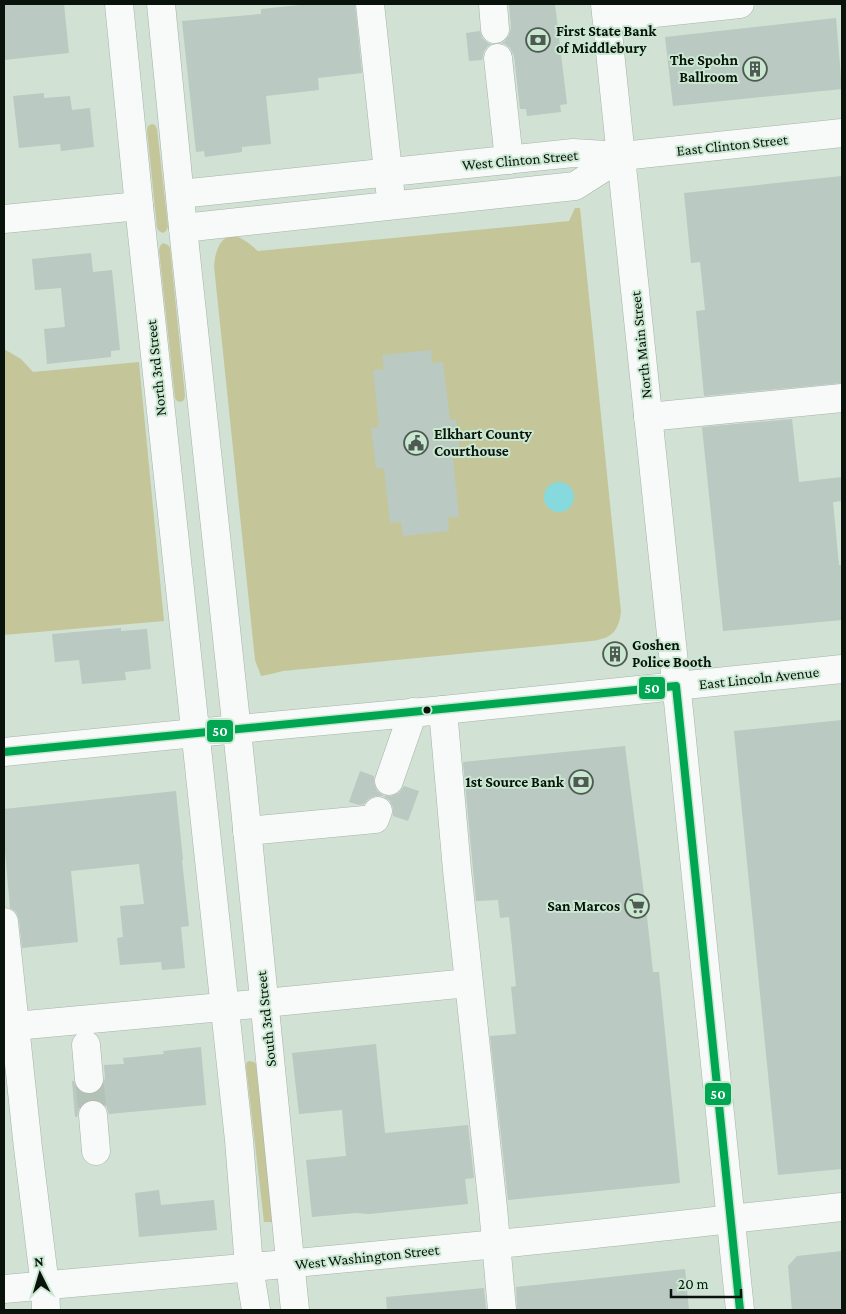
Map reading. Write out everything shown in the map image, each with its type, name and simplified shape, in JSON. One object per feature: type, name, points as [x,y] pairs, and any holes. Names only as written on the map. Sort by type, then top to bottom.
[{"type":"street","name":"North 3rd Street","points":[[119,4],[195,733]]},
{"type":"street","points":[[161,4],[183,228],[237,728]]},
{"type":"street","points":[[370,4],[392,206]]},
{"type":"street","points":[[606,11],[740,4]]},
{"type":"street","name":"North Main Street","points":[[606,11],[740,1310]]},
{"type":"street","points":[[498,58],[510,160]]},
{"type":"street","name":"East Clinton Street","points":[[622,156],[842,133]]},
{"type":"street","name":"West Clinton Street","points":[[180,194],[573,153],[622,156]]},
{"type":"street","name":"West Clinton Street","points":[[183,228],[575,186],[622,156]]},
{"type":"street","points":[[4,219],[139,206]]},
{"type":"street","points":[[648,417],[842,398]]},
{"type":"street","name":"East Lincoln Avenue","points":[[4,752],[842,669]]},
{"type":"street","points":[[442,710],[456,870],[490,1180],[502,1310]]},
{"type":"street","points":[[389,781],[412,712]]},
{"type":"street","name":"South 3rd Street","points":[[237,728],[295,1310]]},
{"type":"street","points":[[195,733],[256,1310]]},
{"type":"street","points":[[247,831],[375,819],[378,811]]},
{"type":"street","points":[[4,922],[9,1026],[28,1148],[46,1298]]},
{"type":"street","points":[[9,1026],[468,983]]},
{"type":"street","points":[[86,1045],[89,1079]]},
{"type":"street","points":[[93,1115],[96,1151]]},
{"type":"street","name":"West Washington Street","points":[[4,1289],[46,1298],[250,1267],[496,1244],[842,1208]]},
{"type":"green space","points":[[152,124],[157,129],[168,227],[163,233],[157,228],[147,130],[148,126]]},
{"type":"green space","points":[[575,208],[580,208],[621,612],[616,630],[609,636],[592,641],[283,671],[261,676],[255,660],[214,266],[216,254],[221,243],[229,236],[235,236],[244,240],[258,251],[569,221]]},
{"type":"green space","points":[[163,243],[170,248],[185,396],[181,402],[175,398],[159,250]]},
{"type":"green space","points":[[4,349],[21,359],[33,372],[139,362],[164,621],[4,635]]},
{"type":"green space","points":[[250,1061],[256,1064],[273,1222],[264,1222],[246,1066],[247,1062]]},
{"type":"water","points":[[559,482],[570,486],[574,497],[570,508],[559,512],[548,508],[544,497],[548,486]]},
{"type":"building","points":[[4,4],[64,4],[69,53],[4,60]]},
{"type":"building","points":[[310,4],[355,4],[362,73],[318,78],[319,90],[266,96],[271,144],[242,147],[242,152],[205,157],[204,151],[196,152],[182,21],[261,14],[261,9]]},
{"type":"building","points":[[509,4],[555,4],[567,104],[560,105],[561,112],[527,116],[526,109],[520,109],[514,56],[510,48],[501,43],[509,35],[511,28]]},
{"type":"building","name":"The Spohn Ballroom","points":[[836,18],[842,89],[673,106],[665,37]]},
{"type":"building","points":[[480,31],[482,38],[492,44],[484,51],[482,60],[469,61],[466,33]]},
{"type":"building","points":[[44,93],[44,98],[70,96],[72,110],[90,108],[94,147],[61,151],[60,144],[19,148],[13,96]]},
{"type":"building","points":[[842,176],[842,383],[704,396],[696,311],[705,310],[700,262],[691,263],[684,193]]},
{"type":"building","points":[[91,253],[93,272],[112,270],[120,350],[111,351],[111,357],[47,364],[44,329],[65,327],[61,288],[35,290],[32,259]]},
{"type":"building","name":"Elkhart County Courthouse","points":[[431,350],[432,363],[443,362],[450,420],[456,419],[460,457],[453,458],[459,517],[448,518],[449,531],[403,536],[401,522],[390,523],[384,468],[376,469],[371,428],[379,427],[373,370],[384,369],[382,355]]},
{"type":"building","points":[[792,419],[799,482],[842,477],[842,501],[833,502],[839,565],[842,565],[842,620],[723,631],[702,427]]},
{"type":"building","points":[[121,628],[121,631],[147,629],[151,669],[125,672],[126,680],[82,684],[79,660],[55,662],[52,634]]},
{"type":"building","points":[[842,720],[842,1169],[778,1175],[734,731]]},
{"type":"building","points":[[625,746],[653,972],[659,972],[680,1183],[508,1200],[490,1036],[516,1034],[511,987],[516,986],[509,917],[500,918],[498,900],[476,901],[463,762]]},
{"type":"building","points":[[360,771],[374,776],[377,791],[384,796],[399,793],[404,786],[419,791],[408,821],[393,816],[393,808],[390,801],[383,796],[375,796],[368,799],[364,804],[359,805],[349,802]]},
{"type":"building","points":[[176,791],[189,926],[181,927],[185,968],[162,970],[161,962],[120,965],[117,938],[123,937],[120,906],[144,904],[139,864],[71,871],[78,942],[22,948],[19,920],[16,912],[10,908],[4,839],[4,809]]},
{"type":"building","points":[[376,1044],[385,1133],[468,1125],[474,1178],[465,1179],[468,1204],[369,1214],[356,1213],[312,1217],[306,1160],[346,1156],[342,1110],[299,1114],[292,1053]]},
{"type":"building","points":[[201,1047],[206,1105],[109,1114],[106,1106],[92,1099],[84,1102],[79,1109],[77,1117],[75,1117],[72,1081],[74,1081],[82,1093],[91,1094],[98,1091],[103,1085],[105,1078],[104,1065],[124,1064],[123,1058],[164,1054],[163,1051]]},
{"type":"building","points":[[159,1190],[161,1205],[214,1200],[217,1230],[139,1237],[135,1193]]},
{"type":"building","points":[[842,1251],[842,1310],[792,1310],[788,1266],[797,1256]]},
{"type":"building","points":[[685,1269],[689,1310],[517,1310],[516,1287]]},
{"type":"building","points":[[484,1288],[486,1310],[387,1310],[386,1297]]},
{"type":"tunnel","points":[[89,1079],[93,1115]]},
{"type":"transit line","name":"50","points":[[4,752],[676,686],[740,1310]]},
{"type":"place","name":"First State Bank of Middlebury","points":[[538,40]]},
{"type":"place","name":"The Spohn Ballroom","points":[[755,69]]},
{"type":"place","name":"Elkhart County Courthouse","points":[[416,443]]},
{"type":"place","name":"Goshen Police Booth","points":[[615,654]]},
{"type":"place","name":"1st Source Bank","points":[[581,782]]},
{"type":"place","name":"San Marcos","points":[[637,906]]}]
